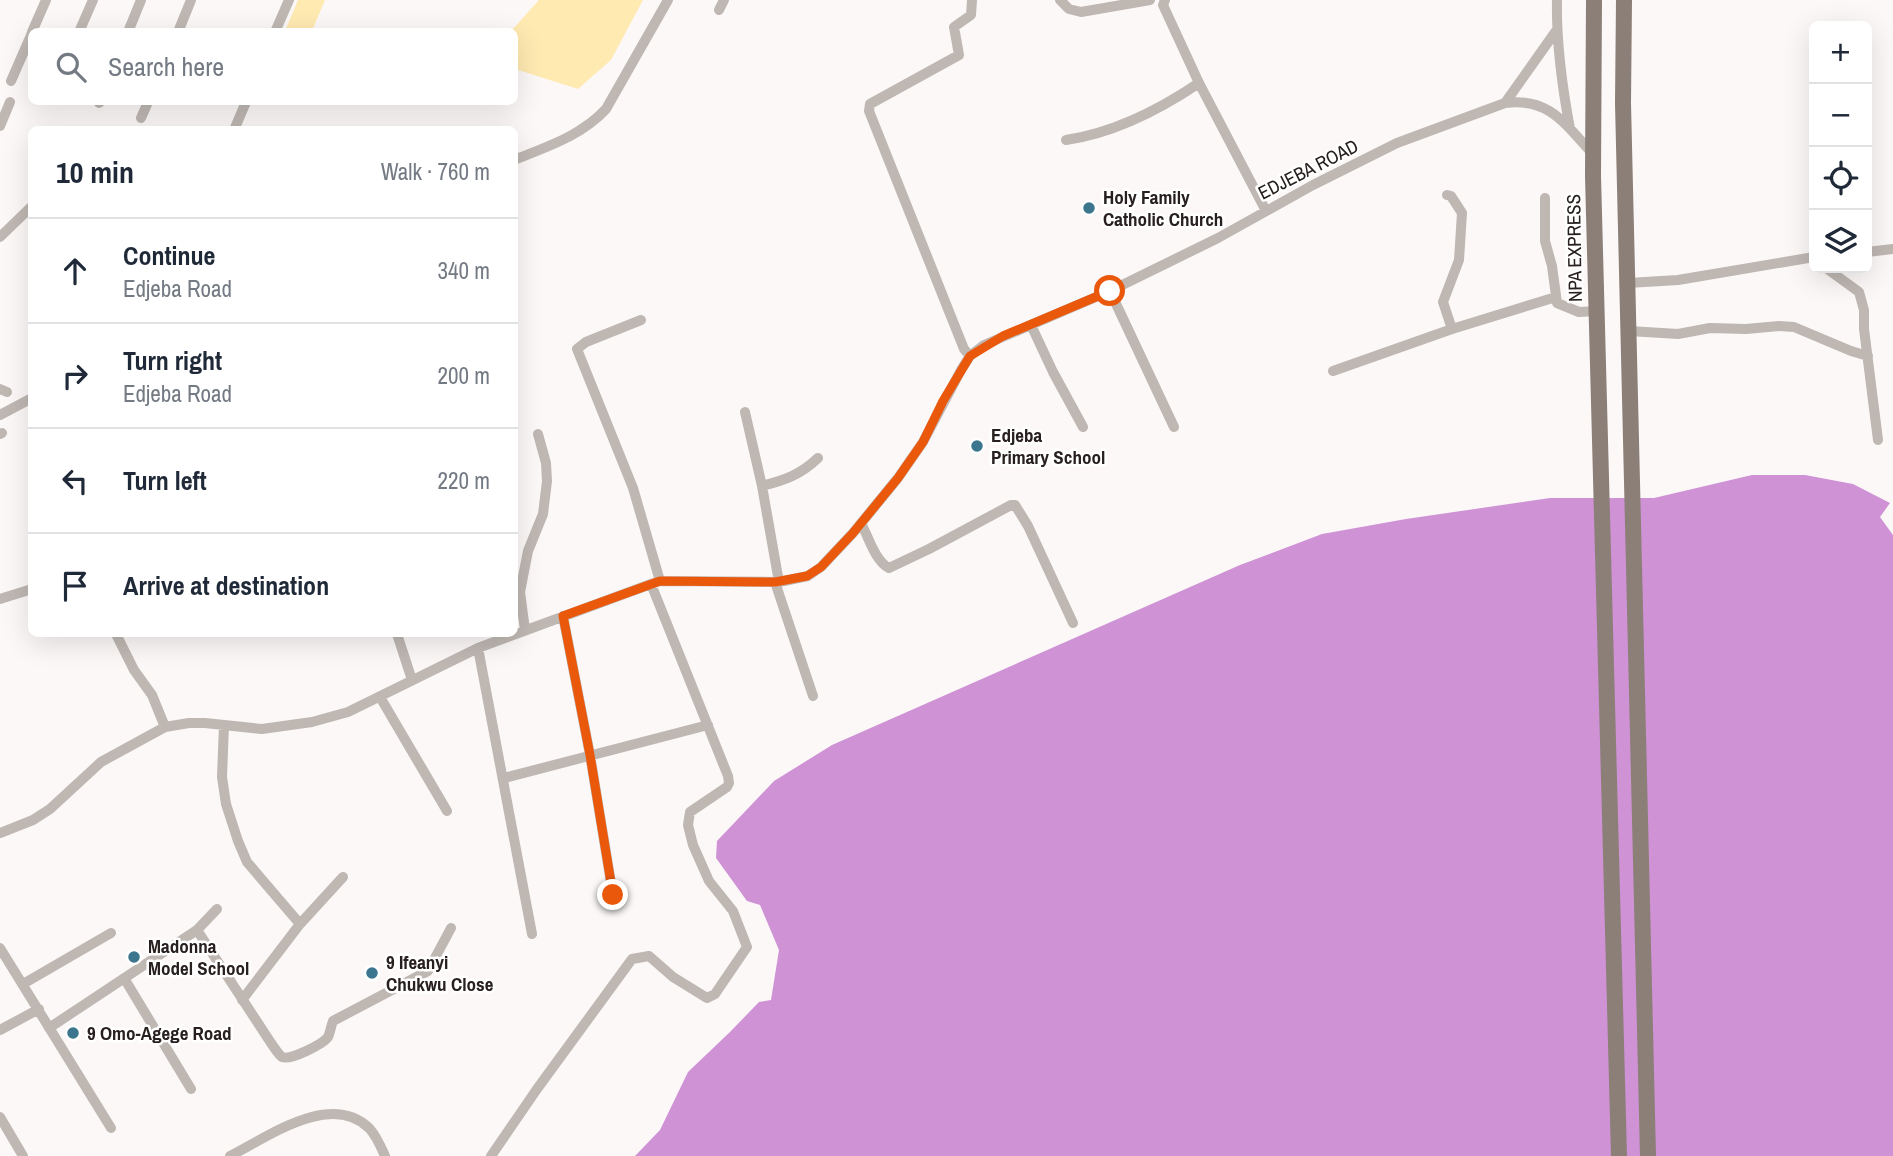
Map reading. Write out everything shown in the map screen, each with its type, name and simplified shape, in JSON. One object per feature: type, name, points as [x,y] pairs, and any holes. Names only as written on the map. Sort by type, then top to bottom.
[{"type":"main road","name":"NPA EXPRESS","points":[[1594,0],[1593,154],[1619,1156]]},
{"type":"main road","points":[[1624,0],[1648,1156]]},
{"type":"street","points":[[34,28],[46,0]]},
{"type":"street","points":[[81,28],[93,0]]},
{"type":"street","points":[[130,28],[141,0]]},
{"type":"street","points":[[180,28],[191,0]]},
{"type":"street","points":[[277,28],[289,0]]},
{"type":"street","points":[[518,158],[573,136],[606,109],[668,0]]},
{"type":"street","points":[[970,356],[964,349],[924,254],[869,111],[870,104],[959,55],[954,27],[971,15],[972,0]]},
{"type":"street","points":[[1060,0],[1069,9],[1081,12],[1150,0]]},
{"type":"street","points":[[1165,0],[1163,5],[1199,83],[1266,211]]},
{"type":"street","points":[[1557,0],[1556,31],[1563,93],[1571,130]]},
{"type":"street","points":[[1505,103],[1556,31]]},
{"type":"street","points":[[11,81],[28,41]]},
{"type":"street","points":[[1066,140],[1118,128],[1199,83]]},
{"type":"street","name":"EDJEBA ROAD","points":[[518,631],[655,582],[777,582],[807,576],[821,567],[898,478],[923,442],[943,401],[970,356],[1003,336],[1110,291],[1218,238],[1313,185],[1398,144],[1505,103],[1524,100],[1543,105],[1593,154]]},
{"type":"street","points":[[0,126],[10,102]]},
{"type":"street","points":[[141,118],[147,105]]},
{"type":"street","points":[[236,126],[245,105]]},
{"type":"street","points":[[1447,195],[1451,196],[1462,216],[1459,260],[1443,302],[1452,330]]},
{"type":"street","points":[[1545,198],[1545,241],[1552,266],[1556,303],[1579,312],[1597,311]]},
{"type":"street","points":[[0,237],[28,210]]},
{"type":"street","points":[[1872,251],[1893,249]]},
{"type":"street","points":[[1628,283],[1678,280],[1809,259]]},
{"type":"street","points":[[1833,273],[1859,292],[1864,310],[1878,440]]},
{"type":"street","points":[[1110,291],[1174,427]]},
{"type":"street","points":[[1332,371],[1556,297]]},
{"type":"street","points":[[491,1156],[544,1078],[632,959],[649,956],[673,977],[707,998],[715,993],[747,947],[733,911],[709,881],[693,845],[688,825],[690,812],[729,783],[655,582],[633,488],[577,349],[586,341],[640,320]]},
{"type":"street","points":[[1031,325],[1083,427]]},
{"type":"street","points":[[1629,331],[1678,334],[1710,328],[1794,327],[1868,356]]},
{"type":"street","points":[[0,415],[28,400]]},
{"type":"street","points":[[745,412],[762,486],[777,582],[813,696]]},
{"type":"street","points":[[524,629],[520,592],[528,551],[543,514],[547,481],[546,463],[538,434]]},
{"type":"street","points":[[762,486],[790,479],[804,472],[818,458]]},
{"type":"street","points":[[861,523],[879,559],[889,568],[1015,505],[1028,526],[1073,623]]},
{"type":"street","points":[[0,599],[28,590]]},
{"type":"street","points":[[563,616],[613,895]]},
{"type":"street","points":[[118,637],[134,670],[152,695],[165,727]]},
{"type":"street","points":[[398,637],[412,680]]},
{"type":"street","name":"EDJEBA ROAD","points":[[0,833],[33,820],[50,809],[101,762],[165,727],[189,723],[262,729],[312,722],[348,712],[505,637]]},
{"type":"street","points":[[478,648],[532,934]]},
{"type":"street","points":[[380,696],[447,811]]},
{"type":"street","points":[[224,725],[222,777],[226,804],[238,841],[247,862],[300,924]]},
{"type":"street","points":[[504,778],[708,725]]},
{"type":"street","points":[[242,1000],[300,924],[343,877]]},
{"type":"street","points":[[49,1028],[197,930],[217,909]]},
{"type":"street","points":[[197,930],[282,1057],[295,1056],[325,1040],[332,1021],[428,971],[451,928]]},
{"type":"street","points":[[23,984],[111,933]]},
{"type":"street","points":[[0,948],[111,1128]]},
{"type":"street","points":[[124,978],[191,1089]]},
{"type":"street","points":[[0,1030],[39,1009]]},
{"type":"street","points":[[230,1156],[312,1115],[338,1113],[356,1119],[370,1129],[385,1156]]},
{"type":"street","points":[[0,1117],[23,1156]]},
{"type":"shaded area","points":[[298,0],[325,0],[313,28],[286,28]]},
{"type":"shaded area","points":[[539,0],[643,0],[611,60],[578,89],[518,70],[518,28],[514,28]]},
{"type":"shaded area","points":[[1752,475],[1805,475],[1853,484],[1890,503],[1880,517],[1893,535],[1893,1156],[635,1156],[660,1130],[688,1072],[759,1002],[771,1000],[779,950],[760,905],[747,901],[716,858],[717,841],[774,781],[832,745],[1240,565],[1322,534],[1550,498],[1654,498]]},
{"type":"place","name":"Holy Family Catholic Church","points":[[1089,208]]},
{"type":"place","name":"Edjeba Primary School","points":[[977,446]]},
{"type":"place","name":"Madonna Model School","points":[[134,957]]},
{"type":"place","name":"9 Ifeanyi Chukwu Close","points":[[372,973]]},
{"type":"place","name":"9 Omo-Agege Road","points":[[73,1033]]},
{"type":"route","points":[[613,895],[563,616],[660,581],[775,582],[807,576],[821,567],[853,533],[898,478],[923,442],[943,401],[970,356],[984,345],[1003,336],[1110,291]]}]
